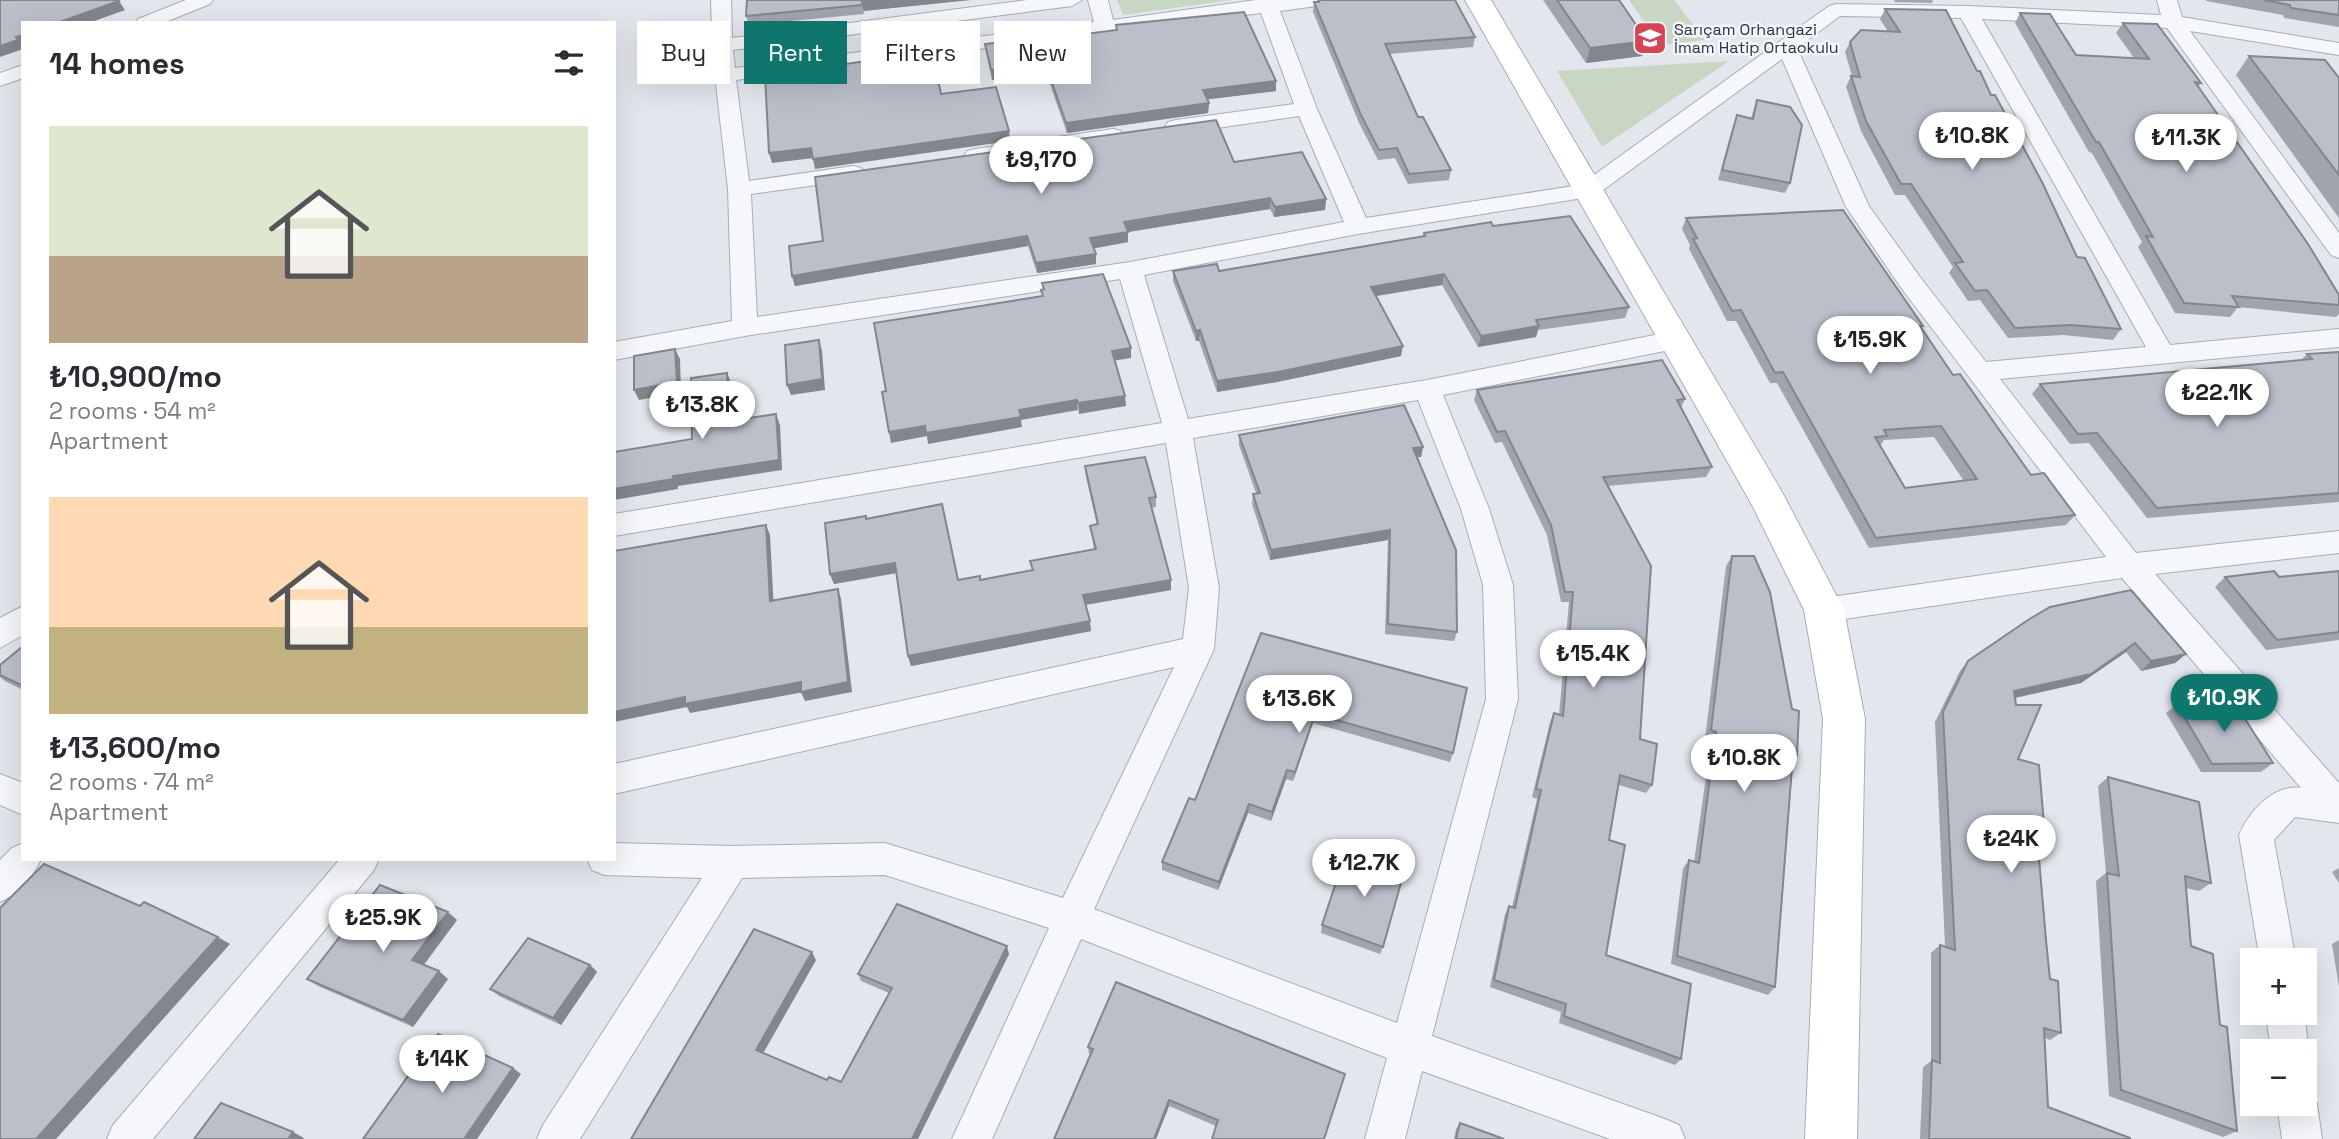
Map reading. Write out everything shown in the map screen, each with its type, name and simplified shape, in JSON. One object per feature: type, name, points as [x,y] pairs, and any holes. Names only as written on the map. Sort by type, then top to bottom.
[{"type":"main road","points":[[1478,0],[1769,502],[1824,610],[1844,719],[1831,1139]]},
{"type":"street","points":[[144,0],[152,20],[203,0]]},
{"type":"street","points":[[721,0],[722,21]]},
{"type":"street","points":[[730,44],[1072,0]]},
{"type":"street","points":[[1098,0],[1105,27]]},
{"type":"street","points":[[730,74],[1105,27],[1267,2],[1317,0]]},
{"type":"street","points":[[2167,0],[2173,22],[2339,250]]},
{"type":"street","points":[[1267,2],[1306,109],[1358,227]]},
{"type":"street","points":[[616,351],[745,327],[1130,270],[1358,227],[1587,191],[1787,47],[1833,5],[1968,12],[2008,7],[2173,22],[2339,49]]},
{"type":"street","points":[[1968,12],[2162,353]]},
{"type":"street","points":[[2303,44],[2321,64]]},
{"type":"street","points":[[1787,47],[1857,207],[1979,372],[2129,565],[2339,807]]},
{"type":"street","points":[[0,80],[21,72]]},
{"type":"street","points":[[726,84],[739,189],[745,327]]},
{"type":"street","points":[[960,158],[1306,109]]},
{"type":"street","points":[[739,189],[877,169]]},
{"type":"street","points":[[972,1139],[1198,649],[1204,588],[1178,432],[1130,270]]},
{"type":"street","points":[[1979,372],[2339,338]]},
{"type":"street","points":[[616,525],[1427,389],[1675,340]]},
{"type":"street","points":[[1385,1139],[1502,699],[1498,585],[1475,509],[1427,389]]},
{"type":"street","points":[[1824,610],[2129,565],[2339,542]]},
{"type":"street","points":[[0,635],[21,619]]},
{"type":"street","points":[[616,779],[1198,649]]},
{"type":"street","points":[[0,789],[21,799]]},
{"type":"street","points":[[2276,948],[2256,835],[2288,801],[2339,807]]},
{"type":"street","points":[[616,859],[732,862],[885,859],[1072,918],[1409,1047],[1665,1139]]},
{"type":"street","points":[[0,885],[22,861]]},
{"type":"street","points":[[127,1139],[360,861]]},
{"type":"street","points":[[557,1139],[732,862]]},
{"type":"street","points":[[2299,1116],[2302,1139]]},
{"type":"green space","points":[[1117,0],[1233,0],[1123,15]]},
{"type":"green space","points":[[1629,0],[1674,0],[1705,40],[1661,45]]},
{"type":"green space","points":[[1729,61],[1602,147],[1557,71]]},
{"type":"building","points":[[0,0],[119,1],[63,21],[21,21],[21,36],[16,37],[18,40],[0,46]]},
{"type":"building","points":[[747,0],[882,0],[862,2],[862,5],[746,16]]},
{"type":"building","points":[[1318,0],[1455,0],[1475,37],[1385,44],[1418,117],[1423,117],[1451,170],[1409,174],[1397,148],[1379,150],[1360,113],[1314,2],[1319,2]]},
{"type":"building","points":[[1557,0],[1619,0],[1647,41],[1590,48]]},
{"type":"building","points":[[2264,0],[2339,0],[2339,15],[2291,8],[2290,5]]},
{"type":"building","points":[[1885,9],[1946,10],[1977,71],[1980,71],[1991,95],[1995,95],[2042,182],[2077,257],[2085,258],[2121,329],[2071,325],[2015,328],[1987,290],[1975,291],[1955,263],[1963,262],[1911,184],[1901,184],[1866,121],[1851,76],[1860,77],[1850,42],[1861,30],[1900,32]]},
{"type":"building","points":[[1244,12],[1276,81],[1203,90],[1209,103],[1066,123],[1052,84],[1091,84],[1091,33],[1117,30],[1116,25]]},
{"type":"building","points":[[2020,13],[2050,14],[2076,55],[2149,59],[2123,23],[2157,24],[2201,83],[2195,82],[2308,244],[2339,295],[2339,305],[2232,296],[2239,307],[2184,303],[2146,236],[2153,237]]},
{"type":"building","points":[[994,43],[994,70],[991,70],[985,44]]},
{"type":"building","points":[[2249,56],[2325,60],[2339,78],[2339,175]]},
{"type":"building","points":[[861,62],[861,84],[939,84],[941,94],[996,87],[1009,131],[813,159],[811,148],[769,153],[765,84],[847,84],[847,64]]},
{"type":"building","points":[[1757,100],[1790,107],[1802,125],[1790,183],[1722,170],[1737,115],[1753,119]]},
{"type":"building","points":[[1216,120],[1234,162],[1302,152],[1326,199],[1275,207],[1270,198],[1124,222],[1128,232],[1090,238],[1096,254],[1036,263],[1027,236],[792,276],[789,246],[823,241],[815,177],[1014,149],[1015,154],[1074,146],[1072,140]]},
{"type":"building","points":[[1843,210],[1923,326],[1920,326],[1953,375],[1960,374],[2031,475],[2044,473],[2075,515],[1876,538],[1783,372],[1775,373],[1741,310],[1732,311],[1693,239],[1697,238],[1686,218]],"holes":[[[1941,426],[1977,479],[1905,488],[1875,437],[1887,436],[1884,430]]]},
{"type":"building","points":[[1570,216],[1629,307],[1536,320],[1539,326],[1481,336],[1444,274],[1371,287],[1403,346],[1278,372],[1217,381],[1200,330],[1196,331],[1173,271],[1217,264],[1219,271],[1491,222],[1493,226]]},
{"type":"building","points":[[1103,274],[1131,348],[1112,351],[1125,396],[1078,403],[1077,400],[1019,410],[1021,417],[926,433],[925,426],[889,432],[882,392],[886,391],[874,323],[1043,296],[1042,283]]},
{"type":"building","points":[[819,340],[822,379],[787,385],[785,345]]},
{"type":"building","points":[[675,349],[677,382],[634,390],[634,356]]},
{"type":"building","points":[[2339,352],[2339,493],[2157,508],[2097,433],[2078,434],[2040,384],[2312,359],[2307,354]]},
{"type":"building","points":[[1662,360],[1685,399],[1677,400],[1712,467],[1603,477],[1651,566],[1640,739],[1657,744],[1652,785],[1620,775],[1609,840],[1625,845],[1606,955],[1691,984],[1681,1059],[1564,1016],[1566,1004],[1494,980],[1509,906],[1515,908],[1541,790],[1536,789],[1554,713],[1563,716],[1573,592],[1565,592],[1551,525],[1505,431],[1497,432],[1477,390]]},
{"type":"building","points":[[727,373],[730,421],[776,414],[779,460],[673,476],[673,479],[616,489],[616,452],[692,439],[691,378]]},
{"type":"building","points":[[1404,405],[1423,447],[1413,448],[1456,550],[1457,632],[1388,624],[1390,530],[1271,550],[1253,494],[1260,493],[1239,435]]},
{"type":"building","points":[[1145,457],[1156,497],[1149,498],[1171,580],[1083,595],[1090,621],[908,656],[895,563],[830,574],[825,523],[866,516],[866,519],[942,504],[958,580],[980,576],[980,580],[1033,570],[1030,561],[1096,549],[1090,526],[1098,524],[1085,466]]},
{"type":"building","points":[[766,525],[770,601],[838,589],[848,682],[801,692],[801,682],[685,704],[685,697],[616,712],[616,551]]},
{"type":"building","points":[[1732,556],[1754,556],[1770,592],[1792,709],[1799,711],[1797,755],[1793,754],[1775,987],[1677,956],[1689,860],[1699,863],[1716,732],[1711,730]]},
{"type":"building","points":[[2274,571],[2279,577],[2339,571],[2339,632],[2277,640],[2225,577]]},
{"type":"building","points":[[2131,590],[2186,654],[2151,661],[2135,643],[2091,674],[2014,691],[2016,705],[2041,705],[2018,759],[2039,765],[2046,849],[2038,847],[2046,940],[2050,979],[2058,981],[2061,1033],[2044,1028],[2048,1107],[2130,1139],[1929,1139],[1932,1060],[1940,1063],[1940,945],[1955,950],[1943,712],[1968,661],[2028,620],[2050,607]]},
{"type":"building","points":[[1261,633],[1467,688],[1453,753],[1315,714],[1295,772],[1287,770],[1272,812],[1249,804],[1219,882],[1162,862],[1189,798],[1195,800]]},
{"type":"building","points":[[21,648],[21,685],[0,675],[0,665]]},
{"type":"building","points":[[2235,703],[2273,763],[2212,764],[2177,704]]},
{"type":"building","points":[[2108,777],[2199,802],[2211,883],[2185,876],[2191,946],[2213,954],[2220,1025],[2227,1027],[2237,1131],[2121,1090],[2107,873],[2119,876]]},
{"type":"building","points":[[1346,852],[1404,872],[1383,947],[1322,925]]},
{"type":"building","points":[[44,864],[140,906],[144,902],[218,937],[36,1139],[0,1139],[0,908]]},
{"type":"building","points":[[380,885],[448,912],[412,960],[439,971],[403,1020],[307,979]]},
{"type":"building","points":[[897,904],[1007,946],[912,1139],[631,1139],[754,929],[812,952],[756,1050],[827,1080],[829,1077],[841,1082],[892,988],[858,974]]},
{"type":"building","points":[[528,938],[590,965],[553,1018],[490,989]]},
{"type":"building","points":[[1116,982],[1345,1074],[1324,1139],[1212,1139],[1218,1120],[1169,1100],[1154,1139],[1054,1139],[1093,1049],[1088,1047]]},
{"type":"building","points":[[438,1034],[513,1068],[464,1139],[363,1139]]},
{"type":"building","points":[[221,1103],[293,1132],[288,1139],[194,1139]]},
{"type":"building","points":[[1460,1123],[1504,1139],[1456,1139]]},
{"type":"place","name":"Sarıçam Orhangazi İmam Hatip Ortaokulu","points":[[1650,38]]}]
